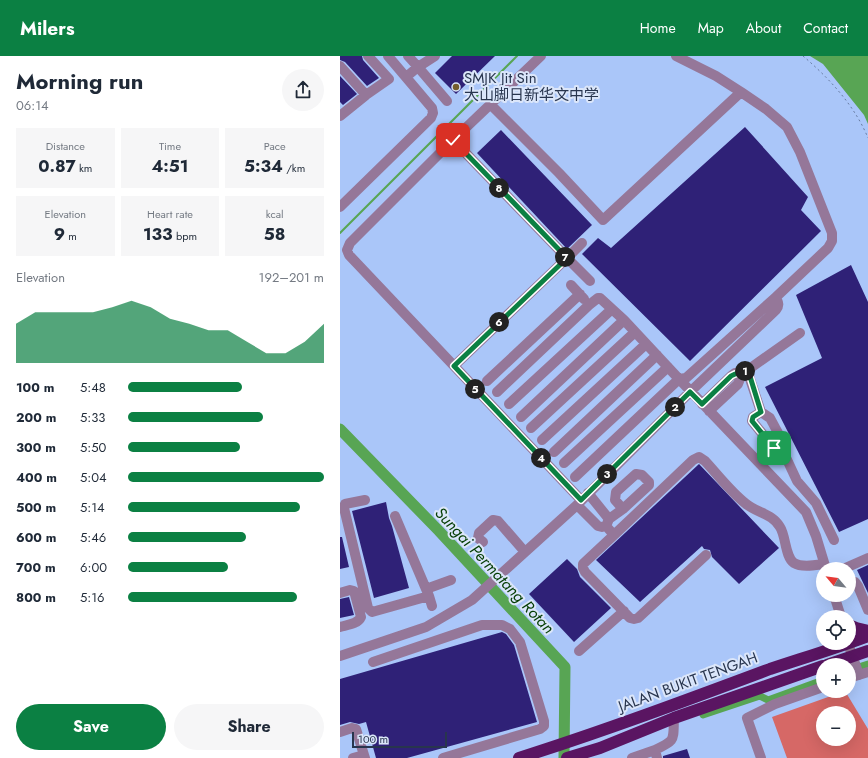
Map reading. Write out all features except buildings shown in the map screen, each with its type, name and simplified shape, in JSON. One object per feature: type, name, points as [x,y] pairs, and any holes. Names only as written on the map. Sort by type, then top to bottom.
[{"type":"highway","points":[[856,628],[868,631]]},
{"type":"highway","name":"JALAN BUKIT TENGAH","points":[[856,640],[868,636]]},
{"type":"highway","points":[[816,655],[822,650]]},
{"type":"highway","name":"JALAN BUKIT TENGAH","points":[[519,758],[700,696],[771,669],[830,650]]},
{"type":"highway","points":[[857,669],[868,651]]},
{"type":"highway","name":"JALAN BUKIT TENGAH","points":[[567,758],[581,754],[600,753],[674,718],[816,668]]},
{"type":"street","points":[[341,114],[389,79],[368,56]]},
{"type":"street","points":[[342,202],[431,118],[433,113],[432,108],[388,56]]},
{"type":"street","points":[[408,56],[447,101]]},
{"type":"street","points":[[406,77],[434,56]]},
{"type":"street","points":[[541,56],[453,140],[350,244],[347,250],[349,255],[454,366],[607,522],[614,535]]},
{"type":"street","points":[[575,477],[679,379],[686,378],[776,297],[828,248],[832,241],[832,233],[800,152],[787,127],[766,109],[716,76],[676,56]]},
{"type":"street","points":[[340,66],[366,95]]},
{"type":"street","points":[[490,104],[559,173],[603,220],[741,92]]},
{"type":"street","points":[[453,140],[590,281]]},
{"type":"street","points":[[454,366],[582,244]]},
{"type":"street","points":[[571,285],[589,305]]},
{"type":"street","points":[[487,381],[580,294]]},
{"type":"street","points":[[340,656],[426,627],[472,600],[583,499],[778,307],[779,303],[776,297]]},
{"type":"street","points":[[497,392],[589,305],[600,298],[624,320],[690,392],[806,512],[816,536],[824,562]]},
{"type":"street","points":[[509,404],[612,308]]},
{"type":"street","points":[[521,417],[624,320]]},
{"type":"street","points":[[531,428],[635,332]]},
{"type":"street","points":[[706,407],[738,384],[744,372],[800,333]]},
{"type":"street","points":[[542,440],[646,344]]},
{"type":"street","points":[[554,452],[657,355]]},
{"type":"street","points":[[564,464],[668,368]]},
{"type":"street","points":[[744,372],[761,412],[770,418],[784,444],[783,451],[797,481],[816,503],[834,540]]},
{"type":"street","points":[[761,412],[753,417],[752,421],[774,448],[778,451],[783,451]]},
{"type":"street","points":[[706,555],[638,618],[634,619],[630,618],[624,612],[583,568],[583,564],[693,460],[699,457],[705,461],[745,504],[774,519],[781,528],[789,557],[792,562],[797,565],[816,566]]},
{"type":"street","points":[[583,499],[598,526],[602,527],[623,509]]},
{"type":"street","points":[[365,500],[345,504],[344,508],[368,608],[372,612],[427,592],[451,580]]},
{"type":"street","points":[[395,516],[432,606]]},
{"type":"street","points":[[482,542],[478,538],[479,533],[493,520],[498,521],[525,552]]},
{"type":"street","points":[[856,563],[868,558]]},
{"type":"street","points":[[856,583],[868,610]]},
{"type":"street","points":[[340,592],[350,590],[354,591],[361,617],[357,622],[340,627]]},
{"type":"street","points":[[579,651],[624,612]]},
{"type":"street","points":[[373,662],[482,625],[502,626],[510,629],[520,642],[544,721],[544,726],[540,729],[443,758]]},
{"type":"street","points":[[851,650],[857,669]]},
{"type":"street","points":[[761,758],[747,718],[775,704],[816,689]]},
{"type":"street","points":[[632,758],[656,754],[670,743],[672,740],[674,718]]},
{"type":"street","points":[[340,732],[352,728],[356,729],[365,757],[353,758]]},
{"type":"path","points":[[803,56],[833,85],[862,124],[868,138]]},
{"type":"shaded area","points":[[810,56],[868,56],[868,124],[864,115],[823,64]]},
{"type":"shaded area","points":[[825,698],[849,698],[854,706],[816,706],[816,746],[856,746],[856,709],[868,729],[868,758],[787,758],[772,717]]},
{"type":"waterway","points":[[340,233],[517,56]]},
{"type":"waterway","name":"Sungai Permatang Rotan","points":[[340,429],[439,531],[565,667],[564,758]]},
{"type":"waterway","points":[[856,668],[868,664]]},
{"type":"waterway","points":[[703,715],[760,696],[768,700],[816,683]]},
{"type":"place","name":"SMJK Jit Sin 大山脚日新华文中学","points":[[456,87]]},
{"type":"route","points":[[453,140],[567,258],[454,366],[581,500],[690,392],[702,404],[735,373],[742,374],[748,370],[761,412],[753,417],[752,421],[774,448]]}]
